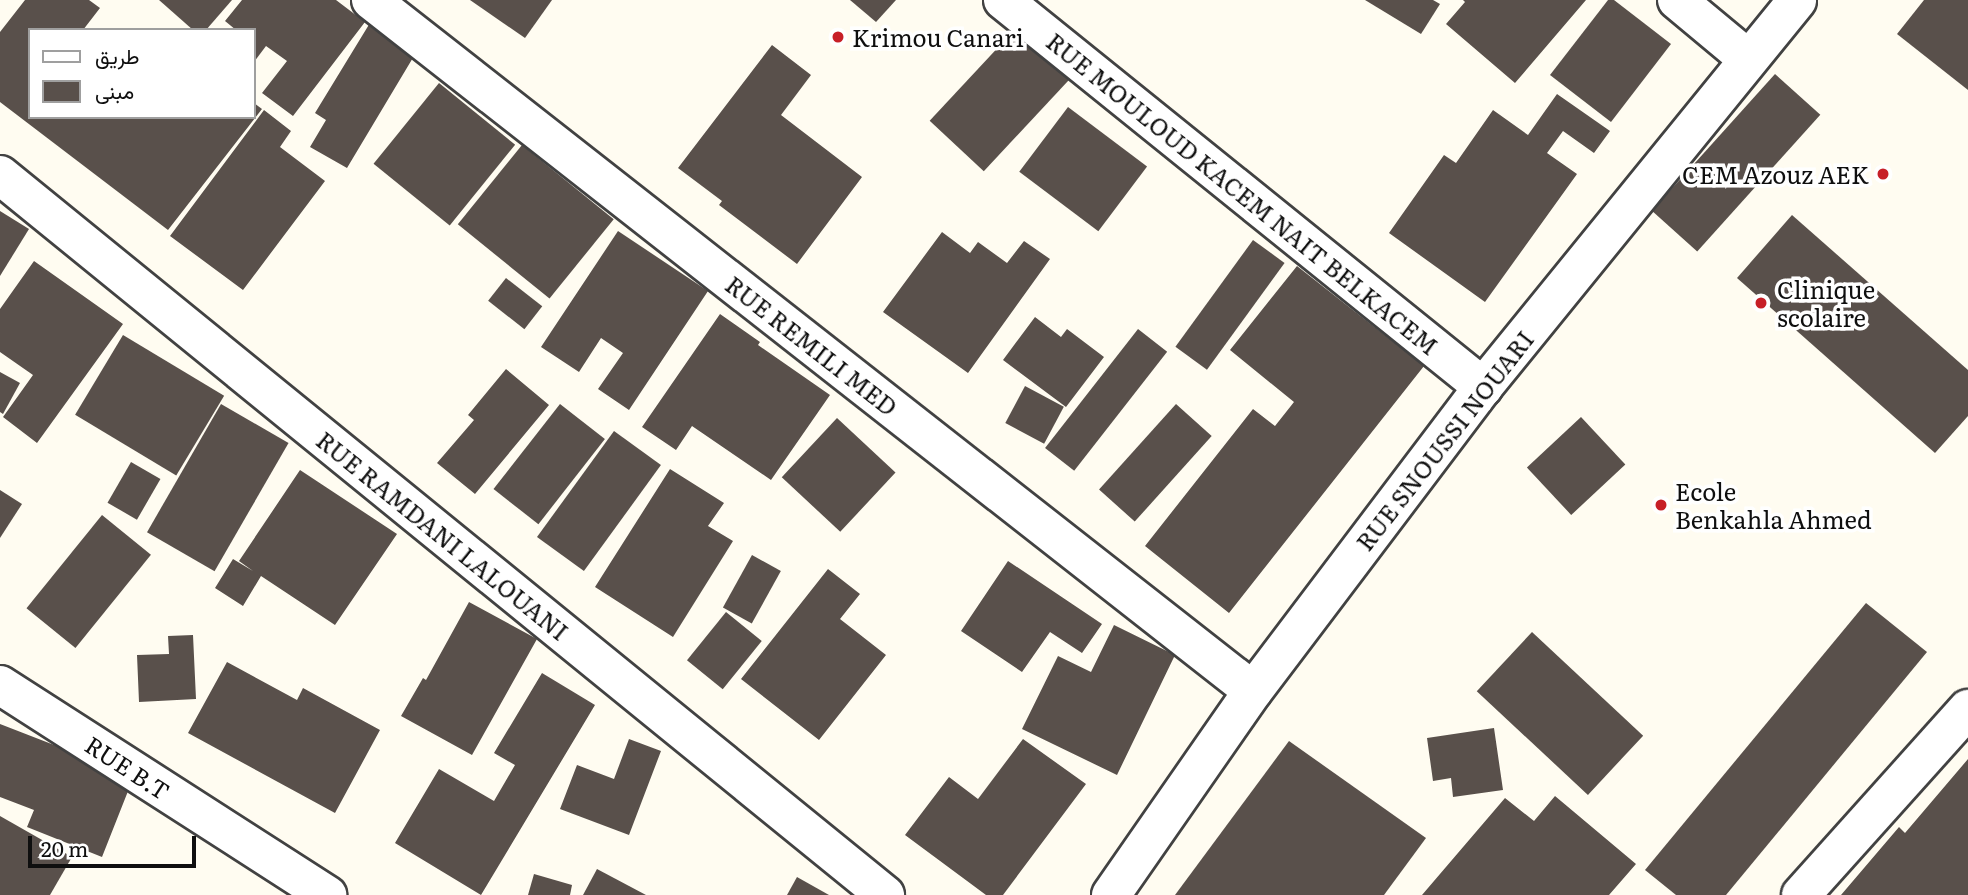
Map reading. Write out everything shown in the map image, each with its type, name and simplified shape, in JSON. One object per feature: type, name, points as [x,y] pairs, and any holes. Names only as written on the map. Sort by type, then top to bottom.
[{"type":"street","name":"RUE REMILI MED","points":[[371,0],[1253,691]]},
{"type":"street","name":"RUE MOULOUD KACEM NAIT BELKACEM","points":[[1003,0],[1483,387]]},
{"type":"street","points":[[1677,0],[1748,59]]},
{"type":"street","name":"RUE SNOUSSI NOUARI","points":[[1111,895],[1253,691],[1483,387],[1797,0]]},
{"type":"street","name":"RUE RAMDANI LALOUANI","points":[[0,175],[885,895]]},
{"type":"street","name":"RUE B.T","points":[[0,685],[327,895]]},
{"type":"street","points":[[1801,895],[1968,709]]},
{"type":"building","points":[[25,0],[89,0],[100,8],[85,28],[28,28],[28,119],[254,119],[168,230],[0,102],[0,32]]},
{"type":"building","points":[[159,0],[232,0],[208,28],[191,28]]},
{"type":"building","points":[[242,0],[336,0],[365,22],[293,116],[262,93],[287,61],[266,46],[256,59],[256,28],[234,28],[225,21]]},
{"type":"building","points":[[470,0],[552,0],[525,38]]},
{"type":"building","points":[[850,0],[896,0],[876,22]]},
{"type":"building","points":[[1365,0],[1433,0],[1440,4],[1421,34]]},
{"type":"building","points":[[1463,0],[1586,0],[1515,83],[1446,24],[1465,2]]},
{"type":"building","points":[[1608,0],[1614,0],[1671,44],[1611,122],[1550,75]]},
{"type":"building","points":[[1924,0],[1968,0],[1968,90],[1897,34]]},
{"type":"building","points":[[373,18],[420,46],[347,168],[310,147],[326,120],[315,113]]},
{"type":"building","points":[[1019,25],[1073,75],[984,171],[930,121]]},
{"type":"building","points":[[772,45],[811,75],[781,115],[862,177],[797,264],[719,205],[722,201],[678,168]]},
{"type":"building","points":[[1775,74],[1820,115],[1697,252],[1652,211]]},
{"type":"building","points":[[439,83],[515,145],[450,225],[374,164]]},
{"type":"building","points":[[1557,94],[1610,131],[1594,153],[1563,131],[1547,153],[1577,174],[1485,302],[1389,233],[1444,155],[1456,163],[1493,110],[1528,135]]},
{"type":"building","points":[[256,104],[262,109],[256,117]]},
{"type":"building","points":[[1068,107],[1147,167],[1098,231],[1019,172]]},
{"type":"building","points":[[264,110],[291,131],[280,147],[325,181],[243,290],[170,236]]},
{"type":"building","points":[[522,145],[614,219],[550,299],[458,224]]},
{"type":"building","points":[[0,211],[29,229],[0,276]]},
{"type":"building","points":[[1792,215],[1968,370],[1968,416],[1935,453],[1737,278]]},
{"type":"building","points":[[618,231],[708,291],[629,410],[598,389],[623,353],[601,338],[579,372],[541,347]]},
{"type":"building","points":[[942,232],[970,253],[978,242],[1007,263],[1024,241],[1050,259],[968,373],[883,312]]},
{"type":"building","points":[[1253,240],[1285,263],[1207,370],[1175,347]]},
{"type":"building","points":[[34,261],[123,324],[37,443],[3,417],[33,375],[0,352],[0,309]]},
{"type":"building","points":[[1297,266],[1424,366],[1229,613],[1145,546],[1253,409],[1275,426],[1294,402],[1230,350]]},
{"type":"building","points":[[506,278],[542,306],[524,329],[488,301]]},
{"type":"building","points":[[720,314],[760,342],[758,345],[830,395],[771,480],[692,426],[676,450],[642,427]]},
{"type":"building","points":[[1035,317],[1061,337],[1067,329],[1104,357],[1066,407],[1003,360]]},
{"type":"building","points":[[1138,329],[1167,352],[1074,471],[1045,448]]},
{"type":"building","points":[[123,335],[224,396],[176,475],[75,415]]},
{"type":"building","points":[[506,369],[549,405],[475,494],[437,463],[474,420],[468,415]]},
{"type":"building","points":[[0,372],[20,383],[3,414],[0,412]]},
{"type":"building","points":[[1025,386],[1064,407],[1044,444],[1005,423]]},
{"type":"building","points":[[221,404],[289,443],[215,571],[147,532]]},
{"type":"building","points":[[560,404],[605,439],[538,524],[494,489]]},
{"type":"building","points":[[1176,404],[1212,436],[1135,522],[1099,489]]},
{"type":"building","points":[[1581,417],[1625,465],[1571,515],[1527,467]]},
{"type":"building","points":[[837,418],[896,473],[840,532],[782,477]]},
{"type":"building","points":[[614,431],[661,465],[584,571],[537,537]]},
{"type":"building","points":[[131,462],[160,479],[137,520],[108,503]]},
{"type":"building","points":[[670,469],[724,503],[708,526],[733,541],[673,637],[595,587]]},
{"type":"building","points":[[300,470],[397,534],[335,625],[261,576],[243,606],[215,588],[233,559],[253,571],[239,561]]},
{"type":"building","points":[[0,490],[22,504],[0,538]]},
{"type":"building","points":[[102,515],[151,555],[75,648],[26,608]]},
{"type":"building","points":[[752,555],[781,571],[752,623],[723,607]]},
{"type":"building","points":[[1008,561],[1102,624],[1082,653],[1050,632],[1022,672],[961,631]]},
{"type":"building","points":[[828,569],[860,594],[840,619],[886,655],[819,740],[741,679]]},
{"type":"building","points":[[469,602],[537,639],[472,755],[401,716],[423,678],[426,680]]},
{"type":"building","points":[[1866,603],[1927,652],[1726,895],[1676,895],[1645,870]]},
{"type":"building","points":[[726,612],[762,641],[723,689],[687,660]]},
{"type":"building","points":[[1114,625],[1175,655],[1117,775],[1022,729],[1058,656],[1091,672]]},
{"type":"building","points":[[1532,632],[1643,736],[1588,795],[1477,691]]},
{"type":"building","points":[[193,635],[196,699],[139,702],[137,655],[169,654],[168,636]]},
{"type":"building","points":[[227,662],[297,700],[303,688],[380,730],[335,813],[188,733]]},
{"type":"building","points":[[542,673],[595,705],[481,895],[395,843],[439,769],[494,801],[515,765],[494,753]]},
{"type":"building","points":[[0,724],[134,776],[102,857],[27,827],[34,810],[0,797]]},
{"type":"building","points":[[1494,728],[1503,790],[1453,797],[1451,778],[1433,781],[1427,738]]},
{"type":"building","points":[[629,739],[661,751],[629,835],[560,809],[577,765],[614,779]]},
{"type":"building","points":[[1023,739],[1086,784],[1003,895],[986,895],[905,835],[949,777],[978,799]]},
{"type":"building","points":[[1289,741],[1426,838],[1384,895],[1175,895]]},
{"type":"building","points":[[1968,759],[1968,895],[1841,895],[1899,827],[1905,833]]},
{"type":"building","points":[[1555,796],[1636,864],[1609,895],[1422,895],[1505,798],[1534,821]]},
{"type":"building","points":[[0,816],[72,857],[50,895],[0,895]]},
{"type":"building","points":[[597,869],[646,895],[583,895]]},
{"type":"building","points":[[534,874],[572,885],[570,895],[528,895]]},
{"type":"building","points":[[797,877],[829,895],[787,895]]},
{"type":"place","name":"Krimou Canari","points":[[838,37]]},
{"type":"place","name":"CEM Azouz AEK","points":[[1883,174]]},
{"type":"place","name":"Clinique scolaire","points":[[1761,303]]},
{"type":"place","name":"Ecole Benkahla Ahmed","points":[[1661,505]]}]
